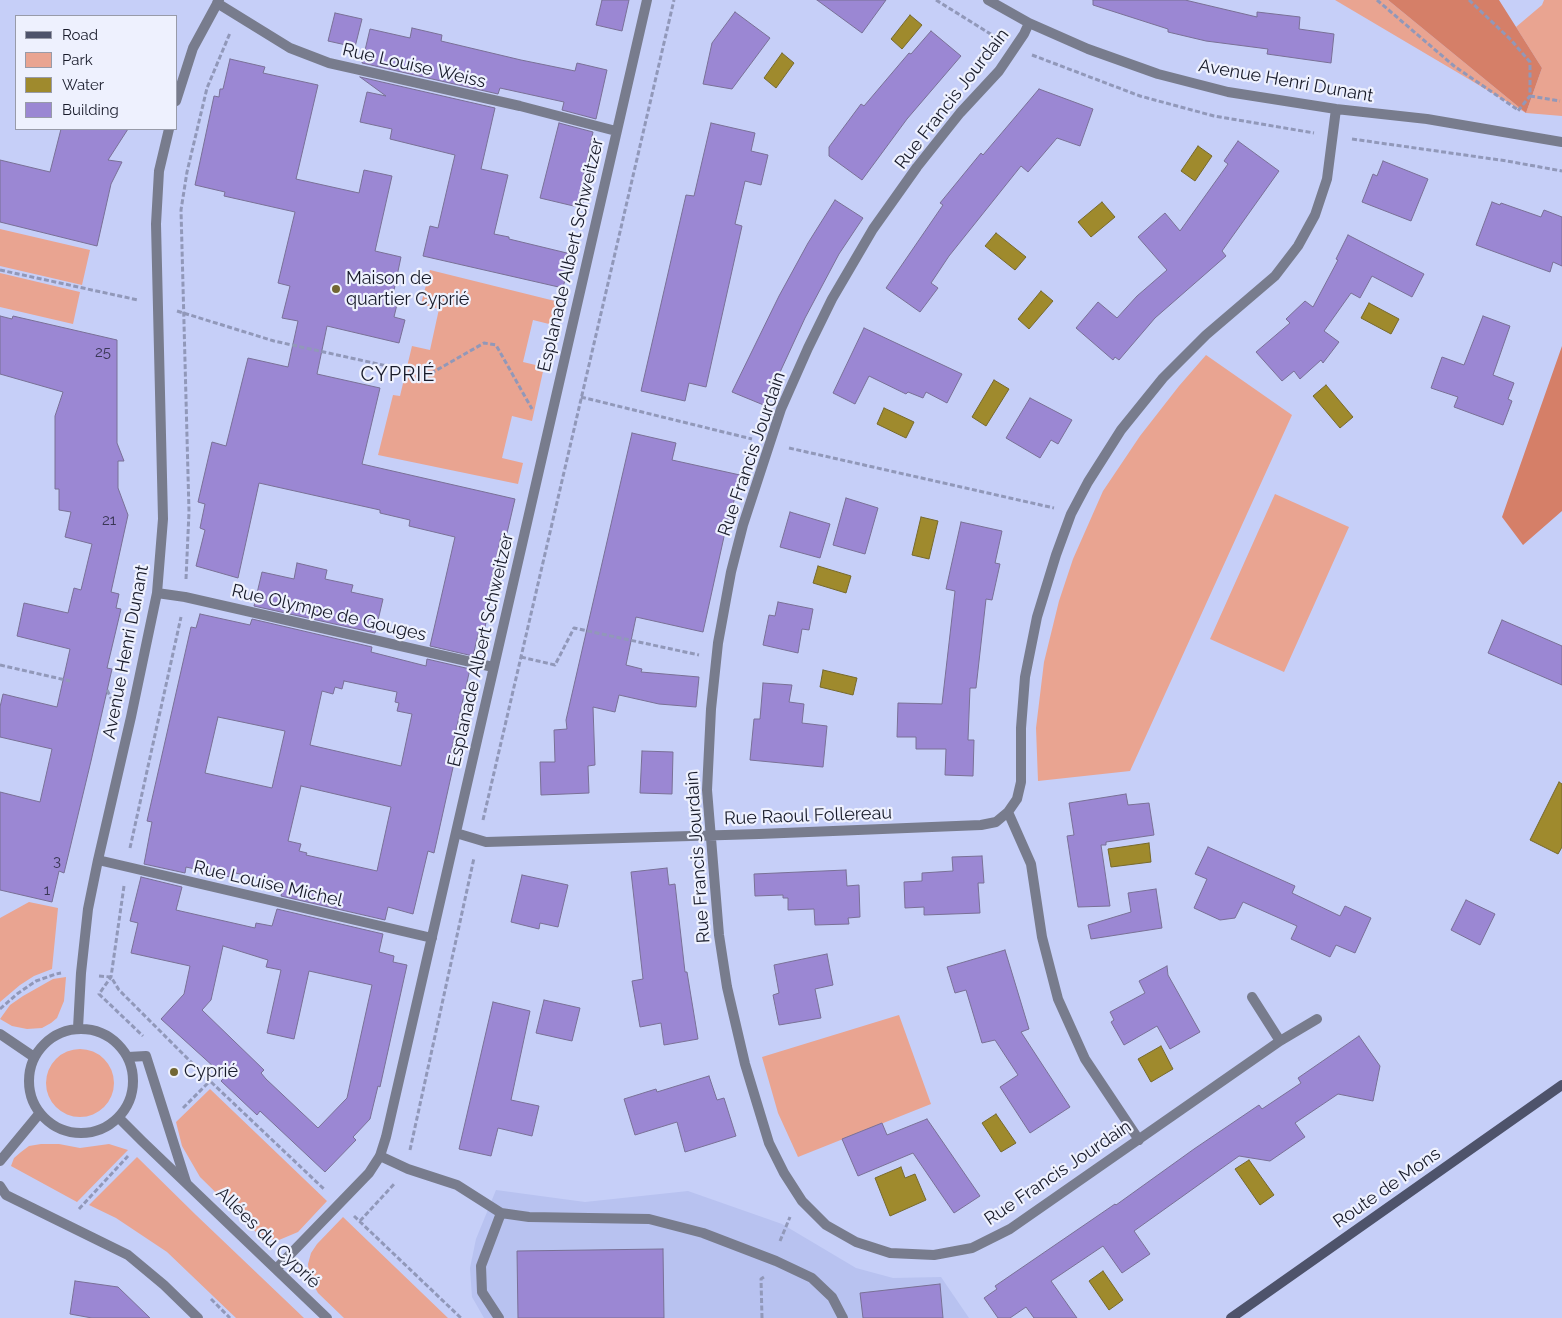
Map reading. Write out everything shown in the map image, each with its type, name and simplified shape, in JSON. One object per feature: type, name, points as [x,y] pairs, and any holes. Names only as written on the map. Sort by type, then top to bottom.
[{"type":"main road","name":"Route de Mons","points":[[1231,1318],[1562,1085]]},
{"type":"street","name":"Esplanade Albert Schweitzer","points":[[276,1269],[369,1173],[380,1156],[386,1137],[647,0]]},
{"type":"street","name":"Avenue Henri Dunant","points":[[988,0],[1029,23],[1088,49],[1158,74],[1228,92],[1336,109],[1427,119],[1562,142]]},
{"type":"street","name":"Rue Louise Weiss","points":[[218,2],[290,48],[329,63],[520,106],[616,131]]},
{"type":"street","points":[[178,95],[193,48],[218,2]]},
{"type":"street","name":"Rue Francis Jourdain","points":[[1029,23],[1024,34],[999,71],[960,114],[917,167],[873,229],[832,299],[781,409],[743,526],[731,572],[716,659],[707,790],[719,935],[727,987],[745,1064],[769,1143],[784,1173],[802,1201],[826,1225],[856,1242],[890,1252],[934,1255],[972,1248],[1010,1228],[1280,1041],[1317,1019]]},
{"type":"street","points":[[1139,1140],[1085,1060],[1058,1000],[1042,936],[1031,864],[1008,812],[1017,799],[1020,782],[1021,728],[1025,677],[1037,617],[1056,555],[1071,514],[1088,482],[1121,430],[1163,378],[1206,335],[1275,276],[1298,246],[1315,215],[1327,179],[1336,109]]},
{"type":"street","name":"Avenue Henri Dunant","points":[[78,1028],[80,973],[88,909],[132,717],[157,593],[162,519],[156,224],[159,171],[169,130]]},
{"type":"street","name":"Rue Olympe de Gouges","points":[[157,593],[185,596],[493,667]]},
{"type":"street","name":"Rue Raoul Follereau","points":[[456,833],[486,842],[710,836],[982,825],[996,822],[1008,812]]},
{"type":"street","name":"Rue Louise Michel","points":[[98,860],[432,938]]},
{"type":"street","points":[[1252,997],[1280,1041]]},
{"type":"street","points":[[78,1028],[95,1030],[110,1037],[123,1049],[128,1057],[134,1078],[131,1099],[119,1118],[101,1131],[78,1134],[56,1128],[39,1114],[30,1096],[28,1076],[34,1057],[45,1042],[61,1033],[78,1028]]},
{"type":"street","points":[[0,1034],[34,1057]]},
{"type":"street","name":"Allées du Cyprié","points":[[128,1057],[146,1056],[186,1182]]},
{"type":"street","points":[[0,1161],[39,1114]]},
{"type":"street","name":"Allées du Cyprié","points":[[119,1118],[327,1318]]},
{"type":"street","points":[[380,1156],[404,1167],[457,1185],[501,1213],[529,1218],[649,1219],[703,1233],[776,1261],[812,1278],[832,1297],[843,1318]]},
{"type":"street","points":[[0,1186],[6,1195],[128,1255],[164,1285],[198,1318]]},
{"type":"street","points":[[499,1318],[482,1292],[481,1266],[501,1213]]},
{"type":"path","points":[[360,1221],[389,1191],[404,1167],[410,1149],[520,657],[674,0]]},
{"type":"path","points":[[1377,0],[1454,66],[1518,110]]},
{"type":"path","points":[[1468,0],[1511,40],[1530,62],[1530,96],[1516,115]]},
{"type":"path","points":[[1530,96],[1560,101]]},
{"type":"path","points":[[1507,160],[1562,171]]},
{"type":"path","points":[[0,270],[157,305],[274,341],[428,375],[484,343],[496,345],[534,412],[557,392]]},
{"type":"path","points":[[593,401],[753,439]]},
{"type":"path","points":[[787,448],[1046,506]]},
{"type":"path","points":[[520,657],[555,665],[574,628],[716,659]]},
{"type":"path","points":[[0,666],[70,681]]},
{"type":"path","points":[[0,1009],[36,981],[56,974],[80,973],[111,977],[119,990],[210,1081],[461,1318]]},
{"type":"path","points":[[781,1239],[788,1221]]},
{"type":"shaded area","points":[[1388,0],[1499,0],[1542,68],[1526,113]]},
{"type":"shaded area","points":[[1562,346],[1562,511],[1523,545],[1502,517]]},
{"type":"shaded area","points":[[496,1190],[585,1202],[688,1191],[782,1224],[856,1268],[893,1278],[941,1277],[969,1318],[484,1318],[472,1297],[470,1268],[476,1239]]},
{"type":"green space","points":[[1335,0],[1388,0],[1526,113]]},
{"type":"green space","points":[[1544,0],[1562,0],[1562,116],[1526,113],[1542,68],[1516,27],[1542,5]]},
{"type":"green space","points":[[0,229],[90,250],[82,285],[0,266]]},
{"type":"green space","points":[[430,270],[559,302],[553,325],[533,320],[523,362],[544,367],[532,421],[512,416],[502,458],[523,463],[518,484],[378,455],[393,395],[400,396],[412,346],[430,350],[439,309],[421,304]]},
{"type":"green space","points":[[0,273],[80,292],[73,324],[0,307]]},
{"type":"green space","points":[[1206,355],[1292,415],[1130,771],[1038,781],[1036,728],[1044,662],[1059,601],[1073,559],[1103,491],[1140,436]]},
{"type":"green space","points":[[1275,494],[1349,527],[1284,672],[1210,639]]},
{"type":"green space","points":[[29,902],[58,908],[52,969],[34,976],[0,1002],[0,918]]},
{"type":"green space","points":[[66,977],[64,1001],[57,1018],[51,1023],[42,1028],[27,1029],[12,1026],[0,1019],[10,1005],[23,996],[53,979]]},
{"type":"green space","points":[[899,1015],[931,1104],[798,1157],[778,1113],[762,1057]]},
{"type":"green space","points":[[80,1049],[93,1052],[104,1059],[111,1070],[114,1083],[111,1096],[104,1107],[93,1114],[80,1117],[67,1114],[56,1107],[49,1096],[46,1083],[49,1070],[56,1059],[67,1052]]},
{"type":"green space","points":[[210,1089],[327,1201],[298,1232],[279,1240],[268,1239],[256,1232],[200,1177],[182,1146],[176,1122]]},
{"type":"green space","points":[[59,1144],[80,1148],[109,1144],[128,1150],[77,1202],[11,1166],[14,1158],[29,1146]]},
{"type":"green space","points":[[137,1157],[304,1318],[236,1318],[167,1252],[116,1218],[89,1205]]},
{"type":"green space","points":[[343,1217],[448,1318],[344,1318],[318,1293],[309,1277],[308,1264],[311,1253]]},
{"type":"water","points":[[910,15],[922,25],[902,49],[891,39]]},
{"type":"water","points":[[782,53],[794,63],[776,88],[764,78]]},
{"type":"water","points":[[1198,146],[1212,156],[1195,181],[1181,171]]},
{"type":"water","points":[[1102,202],[1115,217],[1091,237],[1078,222]]},
{"type":"water","points":[[996,233],[1026,257],[1015,270],[985,246]]},
{"type":"water","points":[[1041,291],[1053,301],[1029,329],[1018,319]]},
{"type":"water","points":[[1369,303],[1399,319],[1391,334],[1361,318]]},
{"type":"water","points":[[994,380],[1009,389],[986,426],[972,417]]},
{"type":"water","points":[[1326,385],[1353,417],[1340,428],[1313,396]]},
{"type":"water","points":[[884,408],[914,422],[906,438],[877,424]]},
{"type":"water","points":[[921,517],[938,521],[929,559],[912,555]]},
{"type":"water","points":[[818,566],[851,576],[846,593],[813,583]]},
{"type":"water","points":[[823,670],[857,678],[853,695],[820,687]]},
{"type":"water","points":[[1559,782],[1562,784],[1562,847],[1558,854],[1530,840]]},
{"type":"water","points":[[1149,843],[1151,862],[1111,867],[1108,849]]},
{"type":"water","points":[[1161,1046],[1173,1069],[1151,1082],[1138,1059]]},
{"type":"water","points":[[996,1114],[1016,1143],[1001,1152],[982,1123]]},
{"type":"water","points":[[1249,1160],[1274,1195],[1260,1205],[1235,1169]]},
{"type":"water","points":[[901,1167],[905,1178],[915,1174],[926,1200],[890,1216],[875,1178]]},
{"type":"water","points":[[1103,1271],[1123,1300],[1109,1310],[1089,1281]]},
{"type":"building","points":[[602,0],[629,0],[622,31],[596,25]]},
{"type":"building","points":[[817,0],[886,0],[862,33]]},
{"type":"building","points":[[1093,0],[1185,0],[1257,17],[1257,12],[1300,17],[1299,29],[1334,34],[1331,63],[1267,54],[1268,49],[1206,41],[1168,32],[1168,29],[1093,5]]},
{"type":"building","points":[[735,12],[770,38],[732,89],[703,84],[712,43]]},
{"type":"building","points":[[335,13],[362,19],[355,47],[328,41]]},
{"type":"building","points":[[412,28],[442,35],[441,41],[521,60],[575,71],[577,63],[607,70],[596,119],[562,110],[564,102],[500,88],[498,94],[362,63],[370,29],[410,38]]},
{"type":"building","points":[[931,31],[961,56],[907,119],[862,180],[829,156],[829,147],[861,104],[864,106],[909,53],[911,54]]},
{"type":"building","points":[[230,59],[265,67],[263,73],[318,85],[296,179],[359,193],[364,170],[392,176],[375,251],[401,257],[393,295],[399,296],[394,317],[405,320],[399,343],[327,326],[317,374],[380,388],[362,464],[515,499],[507,533],[502,532],[492,578],[496,579],[485,627],[480,626],[473,656],[430,646],[455,537],[409,526],[410,520],[380,513],[380,510],[259,483],[238,578],[196,566],[205,530],[200,528],[205,504],[198,502],[212,442],[226,446],[248,358],[288,367],[298,321],[282,318],[290,286],[278,283],[295,212],[224,196],[225,192],[195,185],[214,96],[219,97],[220,89],[223,89]]},
{"type":"building","points":[[360,77],[495,108],[481,169],[508,175],[494,234],[571,254],[563,288],[423,256],[430,226],[438,228],[455,155],[390,139],[392,129],[360,122],[367,92],[386,96]]},
{"type":"building","points":[[1039,89],[1093,109],[1080,146],[1057,138],[1028,172],[1021,166],[949,256],[931,283],[938,288],[920,312],[886,288],[943,205],[940,203],[981,153],[983,155]]},
{"type":"building","points":[[559,123],[593,132],[583,178],[586,179],[586,189],[582,208],[540,198]]},
{"type":"building","points":[[711,123],[755,133],[751,151],[768,155],[761,185],[745,181],[735,224],[742,226],[706,387],[689,383],[685,401],[641,391],[686,195],[694,196]]},
{"type":"building","points":[[61,130],[127,130],[108,160],[122,162],[111,184],[97,246],[0,222],[0,160],[50,172]]},
{"type":"building","points":[[1238,141],[1279,171],[1222,251],[1226,256],[1155,318],[1119,360],[1115,357],[1113,360],[1076,328],[1098,302],[1117,318],[1137,296],[1167,270],[1138,237],[1165,213],[1180,231],[1228,164],[1224,161]]},
{"type":"building","points":[[1383,161],[1428,179],[1411,221],[1362,202],[1373,174],[1377,176]]},
{"type":"building","points":[[835,200],[863,218],[839,254],[805,318],[766,406],[732,392],[779,296],[808,243]]},
{"type":"building","points":[[1492,202],[1500,205],[1501,203],[1541,217],[1544,210],[1562,217],[1562,266],[1553,262],[1550,272],[1476,245]]},
{"type":"building","points":[[1348,235],[1424,274],[1412,297],[1372,276],[1360,298],[1351,293],[1324,331],[1339,342],[1323,363],[1321,360],[1300,379],[1294,371],[1282,381],[1256,352],[1290,323],[1286,319],[1305,301],[1313,307],[1338,260],[1336,259]]},
{"type":"building","points":[[0,316],[12,319],[13,316],[117,340],[117,443],[124,461],[118,461],[118,488],[128,515],[111,592],[119,594],[116,608],[121,609],[107,668],[112,669],[91,761],[64,873],[59,871],[52,902],[0,890],[0,792],[40,802],[52,749],[0,737],[0,707],[3,694],[57,707],[70,649],[17,636],[24,603],[68,613],[74,588],[81,590],[92,544],[65,537],[71,512],[59,510],[59,489],[55,489],[55,416],[63,392],[0,374]]},
{"type":"building","points":[[1483,316],[1510,326],[1493,375],[1514,383],[1508,399],[1512,401],[1503,425],[1454,407],[1458,397],[1431,388],[1442,357],[1464,365]]},
{"type":"building","points":[[864,328],[962,374],[947,403],[926,392],[923,398],[908,392],[906,394],[869,376],[855,404],[833,393]]},
{"type":"building","points":[[1030,398],[1072,420],[1058,444],[1051,440],[1040,458],[1006,438]]},
{"type":"building","points":[[632,433],[676,443],[672,460],[740,475],[733,505],[731,505],[703,632],[636,617],[626,665],[642,669],[641,672],[699,677],[696,707],[659,704],[619,695],[615,712],[593,707],[595,765],[588,766],[589,793],[541,795],[540,762],[555,762],[554,730],[567,729],[566,720]]},
{"type":"building","points":[[846,498],[878,508],[865,554],[833,545]]},
{"type":"building","points":[[790,512],[830,524],[820,558],[780,547]]},
{"type":"building","points":[[961,522],[1002,531],[995,563],[1000,564],[992,600],[986,599],[976,688],[970,688],[968,740],[974,740],[973,776],[945,775],[946,749],[916,749],[916,737],[897,737],[898,703],[942,704],[955,591],[946,589]]},
{"type":"building","points":[[297,563],[327,570],[325,579],[353,585],[351,592],[383,599],[375,633],[254,606],[262,572],[294,579]]},
{"type":"building","points":[[778,602],[813,609],[809,630],[802,629],[798,653],[763,645],[769,615],[775,616]]},
{"type":"building","points":[[200,614],[250,625],[252,619],[372,647],[371,652],[426,666],[427,659],[470,669],[451,752],[456,754],[434,853],[428,851],[413,914],[388,907],[385,920],[281,896],[284,884],[231,872],[230,877],[186,867],[185,873],[144,864],[152,822],[147,821],[191,627],[196,628]],"holes":[[[344,681],[397,692],[395,702],[399,703],[397,711],[412,714],[401,766],[310,745],[322,691],[333,694],[335,687],[342,689]],[[218,717],[285,731],[272,788],[205,773]],[[301,786],[391,807],[377,871],[306,855],[307,853],[299,851],[301,844],[288,841]]]},
{"type":"building","points":[[1502,620],[1562,646],[1562,685],[1488,653]]},
{"type":"building","points":[[763,683],[792,685],[789,702],[804,704],[802,723],[827,726],[823,767],[750,760],[754,719],[760,719]]},
{"type":"building","points":[[642,751],[673,752],[672,794],[640,793]]},
{"type":"building","points":[[1126,794],[1128,805],[1149,803],[1154,835],[1106,842],[1106,845],[1101,845],[1110,906],[1078,907],[1067,836],[1074,835],[1069,803]]},
{"type":"building","points":[[1208,847],[1295,886],[1292,893],[1340,916],[1345,906],[1371,918],[1355,953],[1336,945],[1330,957],[1291,939],[1297,926],[1243,902],[1235,918],[1220,920],[1194,908],[1207,879],[1195,874]]},
{"type":"building","points":[[982,856],[984,883],[978,883],[980,913],[924,915],[924,907],[905,908],[904,882],[922,881],[922,873],[953,871],[952,857]]},
{"type":"building","points":[[667,868],[669,885],[675,884],[685,972],[687,972],[698,1039],[664,1045],[661,1023],[640,1027],[632,981],[643,979],[631,872]]},
{"type":"building","points":[[846,870],[847,886],[859,885],[860,917],[848,918],[849,924],[815,925],[814,909],[788,910],[788,898],[783,898],[783,895],[755,896],[754,874]]},
{"type":"building","points":[[522,875],[568,885],[558,927],[540,923],[539,929],[511,922]]},
{"type":"building","points":[[141,877],[182,887],[176,910],[255,928],[256,923],[272,926],[277,909],[383,934],[379,952],[394,956],[393,962],[407,965],[380,1087],[378,1086],[370,1119],[353,1137],[356,1140],[325,1172],[260,1111],[257,1115],[221,1081],[225,1077],[161,1019],[184,994],[190,966],[131,953],[138,923],[130,921]],"holes":[[[223,946],[268,960],[266,967],[281,970],[267,1033],[294,1039],[309,971],[372,985],[347,1098],[318,1128],[266,1079],[261,1073],[264,1070],[202,1010],[211,1000]]]},
{"type":"building","points":[[1156,889],[1162,928],[1091,939],[1088,925],[1131,912],[1128,893]]},
{"type":"building","points":[[1466,900],[1495,914],[1480,945],[1451,930]]},
{"type":"building","points":[[1005,950],[1029,1029],[1021,1032],[1070,1107],[1030,1133],[1000,1087],[1018,1075],[995,1040],[982,1043],[966,990],[955,993],[947,967]]},
{"type":"building","points":[[827,954],[833,985],[815,989],[821,1018],[779,1025],[773,995],[779,993],[774,965]]},
{"type":"building","points":[[1167,966],[1168,975],[1200,1032],[1170,1049],[1157,1026],[1124,1045],[1111,1022],[1114,1020],[1110,1012],[1145,993],[1139,981]]},
{"type":"building","points":[[544,1000],[580,1008],[572,1041],[536,1033]]},
{"type":"building","points":[[493,1002],[530,1011],[511,1100],[539,1106],[532,1136],[498,1128],[491,1156],[459,1149]]},
{"type":"building","points":[[1359,1036],[1380,1066],[1373,1101],[1338,1094],[1295,1123],[1305,1137],[1270,1161],[1239,1156],[1134,1231],[1150,1254],[1122,1273],[1103,1246],[1051,1281],[1077,1318],[1034,1318],[1026,1307],[1010,1318],[998,1318],[984,1298],[997,1289],[995,1286],[1116,1205],[1259,1105],[1262,1109],[1301,1083],[1298,1078]]},
{"type":"building","points":[[709,1076],[717,1100],[724,1098],[736,1136],[685,1152],[677,1122],[635,1135],[624,1099],[656,1089],[657,1092]]},
{"type":"building","points":[[927,1119],[980,1196],[954,1213],[913,1153],[858,1176],[842,1139],[882,1123],[887,1135]]},
{"type":"building","points":[[663,1249],[664,1318],[518,1318],[517,1251]]},
{"type":"building","points":[[75,1281],[118,1287],[150,1318],[92,1318],[70,1314]]},
{"type":"building","points":[[940,1284],[943,1318],[863,1318],[860,1293]]},
{"type":"place","name":"Maison de quartier Cyprié","points":[[336,289]]},
{"type":"place","name":"Cyprié","points":[[174,1072]]},
{"type":"district","name":"CYPRIÉ","points":[[398,375]]}]
